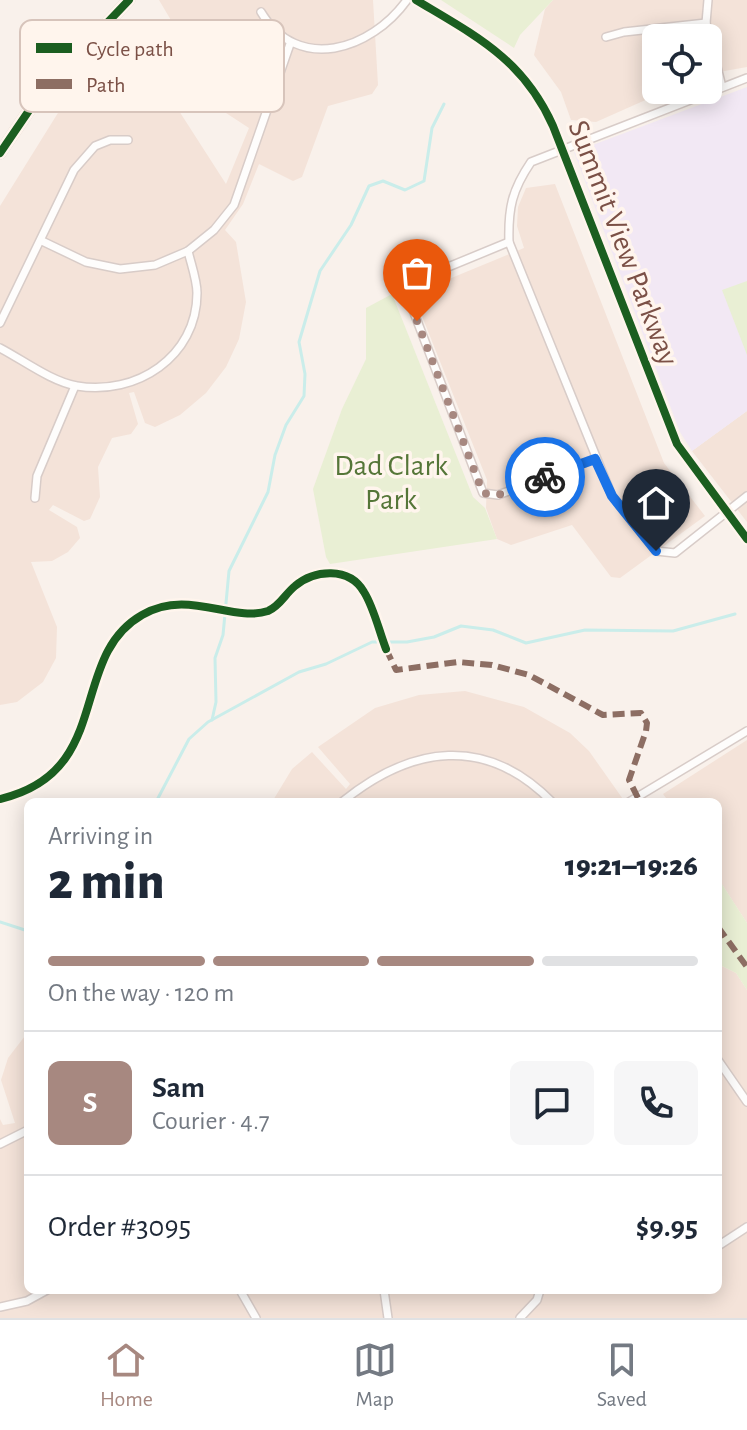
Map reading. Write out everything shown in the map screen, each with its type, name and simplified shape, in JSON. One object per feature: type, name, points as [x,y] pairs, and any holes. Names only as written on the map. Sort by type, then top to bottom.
[{"type":"main road","points":[[110,20],[129,0]]},
{"type":"main road","points":[[0,153],[28,112]]},
{"type":"street","points":[[284,39],[290,44],[325,48],[347,46],[372,36],[393,20],[407,0]]},
{"type":"street","name":"Summit View Parkway","points":[[416,0],[477,37],[512,63],[545,107],[667,423],[686,458],[747,539]]},
{"type":"street","points":[[606,37],[624,32],[706,23],[708,0]]},
{"type":"street","points":[[261,12],[266,20]]},
{"type":"street","points":[[284,61],[290,44]]},
{"type":"street","points":[[722,87],[747,78]]},
{"type":"street","points":[[677,104],[531,162],[516,184],[508,204],[509,242],[612,496],[656,551],[675,553],[747,496]]},
{"type":"street","points":[[42,241],[86,262],[120,269],[155,265],[188,251],[214,230],[234,205],[266,112]]},
{"type":"street","points":[[0,323],[74,170],[95,146],[110,140],[128,140]]},
{"type":"street","points":[[509,242],[414,281],[408,297],[483,493],[498,495],[595,459]]},
{"type":"street","points":[[0,348],[75,386],[117,388],[139,382],[168,360],[188,334],[197,294],[188,251]]},
{"type":"street","points":[[35,498],[37,476],[75,386]]},
{"type":"street","points":[[636,798],[747,731]]},
{"type":"street","points":[[348,798],[387,771],[437,757],[472,754],[507,767],[534,784],[548,798]]},
{"type":"street","points":[[722,1066],[747,1102]]},
{"type":"street","points":[[0,1144],[24,1132]]},
{"type":"street","points":[[722,1243],[747,1227]]},
{"type":"street","points":[[0,1307],[27,1301],[40,1294]]},
{"type":"street","points":[[242,1294],[256,1318]]},
{"type":"street","points":[[385,1294],[388,1318]]},
{"type":"street","points":[[520,1318],[539,1294]]},
{"type":"shaded area","points":[[159,0],[373,0],[378,85],[372,94],[328,106],[302,177],[293,181],[259,164],[243,204],[225,230],[236,242],[246,302],[239,339],[226,367],[206,393],[180,415],[155,427],[145,423],[134,392],[129,393],[138,424],[131,434],[112,438],[98,467],[100,497],[90,519],[84,521],[53,505],[49,510],[77,527],[80,538],[68,552],[52,561],[31,562],[57,627],[56,658],[43,682],[17,702],[0,705],[0,206],[59,112],[180,112],[226,184],[249,128],[225,112],[284,112],[284,20],[171,20]]},
{"type":"shaded area","points":[[553,0],[747,0],[747,67],[722,71],[722,24],[642,24],[642,102],[596,122],[571,120],[561,92],[534,55],[545,9]]},
{"type":"shaded area","points":[[747,87],[747,411],[692,451],[680,432],[574,152],[702,104],[722,104],[722,96]]},
{"type":"shaded area","points":[[555,184],[664,463],[705,516],[620,578],[611,577],[572,525],[511,545],[497,539],[486,508],[487,480],[418,306],[421,294],[432,286],[524,248],[517,226],[518,207],[526,188]]},
{"type":"shaded area","points":[[747,411],[747,522],[692,451]]},
{"type":"shaded area","points":[[465,691],[524,707],[570,733],[589,751],[622,798],[274,798],[292,769],[312,752],[346,789],[350,784],[318,747],[375,708],[419,695]]},
{"type":"shaded area","points":[[747,740],[747,923],[722,884],[722,798],[666,798],[663,794]]},
{"type":"shaded area","points":[[722,966],[736,973],[747,990],[747,1318],[0,1318],[0,1119],[3,1125],[15,1123],[1,1080],[8,1058],[24,1037],[24,1294],[722,1294]]},
{"type":"green space","points":[[441,0],[553,0],[520,35],[514,48]]},
{"type":"green space","points":[[747,281],[747,355],[722,290]]},
{"type":"green space","name":"Dad Clark Park","points":[[392,294],[473,497],[485,508],[497,539],[330,564],[313,489],[342,409],[366,359],[366,308]]},
{"type":"green space","points":[[722,884],[747,923],[747,990],[736,973],[722,966]]},
{"type":"waterway","points":[[212,720],[216,702],[215,658],[223,635],[229,571],[268,492],[275,455],[286,425],[304,396],[305,374],[299,342],[320,271],[351,225],[369,186],[383,181],[405,190],[424,181],[432,128],[444,104]]},
{"type":"waterway","points":[[158,798],[189,739],[208,722],[299,672],[326,664],[372,642],[407,642],[434,637],[461,626],[493,630],[526,643],[585,630],[673,631],[735,614]]},
{"type":"waterway","points":[[0,922],[24,930]]},
{"type":"marked path","points":[[386,649],[396,670],[458,662],[492,665],[529,675],[603,715],[641,713],[647,723],[646,731],[629,780],[638,798]]},
{"type":"marked path","points":[[722,933],[747,967]]},
{"type":"cycle path","points":[[110,20],[129,0]]},
{"type":"cycle path","points":[[416,0],[496,51],[527,83],[541,103],[553,126],[677,444],[747,539]]},
{"type":"cycle path","points":[[0,153],[28,112]]},
{"type":"cycle path","points":[[0,799],[36,785],[60,765],[76,740],[104,658],[119,634],[142,615],[159,608],[193,605],[254,614],[276,606],[303,581],[321,574],[341,574],[358,584],[364,592],[386,649]]},
{"type":"way so far","points":[[417,321],[483,493],[498,495],[545,477]]},
{"type":"route","points":[[545,477],[595,459],[612,496],[656,551]]}]
